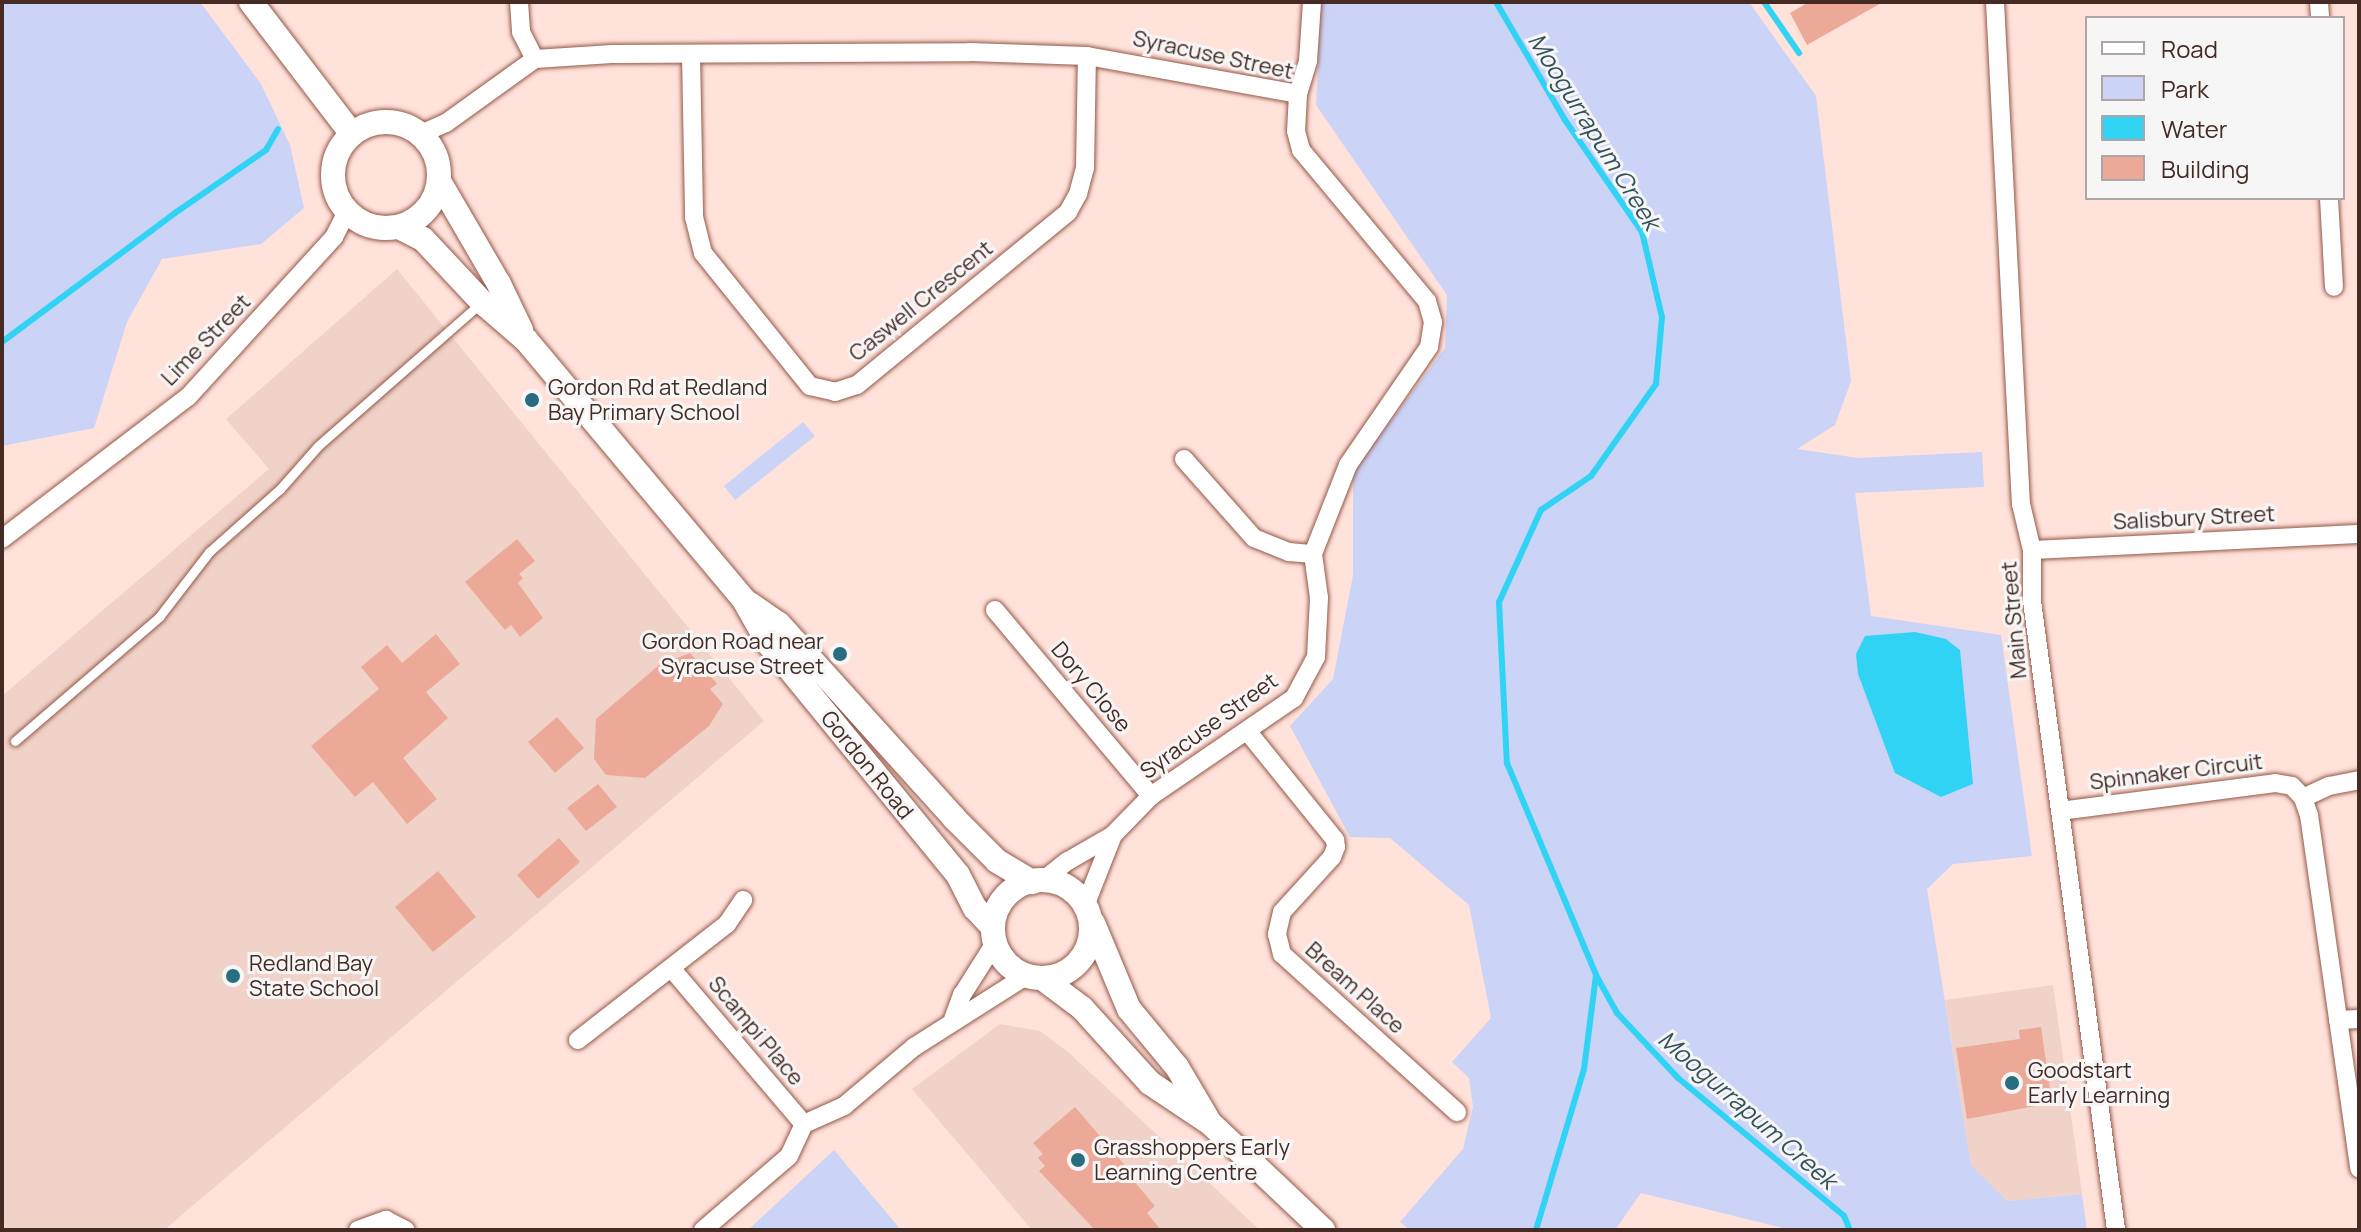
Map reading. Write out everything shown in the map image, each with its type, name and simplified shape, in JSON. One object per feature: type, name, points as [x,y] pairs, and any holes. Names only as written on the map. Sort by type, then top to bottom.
[{"type":"street","points":[[251,2],[351,133]]},
{"type":"street","points":[[347,212],[335,193],[332,171],[338,150],[351,133],[368,124],[386,121],[405,124],[421,134],[446,123],[535,59],[521,32],[519,2]]},
{"type":"street","points":[[1298,94],[1308,61],[1312,2]]},
{"type":"street","name":"Main Street","points":[[1995,2],[2021,504],[2032,550],[2032,601],[2116,1230]]},
{"type":"street","name":"Syracuse Street","points":[[535,59],[612,54],[970,52],[1087,56],[1298,94],[1296,131],[1301,150],[1427,301],[1433,322],[1429,347],[1348,465],[1313,554],[1319,598],[1316,657],[1294,698],[1151,796],[1113,835]]},
{"type":"street","name":"Caswell Crescent","points":[[691,55],[694,217],[703,253],[810,386],[835,392],[857,385],[1068,212],[1078,194],[1085,168],[1087,56]]},
{"type":"street","name":"Gordon Road","points":[[421,134],[436,155],[439,181],[499,284],[526,340]]},
{"type":"street","points":[[399,227],[426,210],[439,181]]},
{"type":"street","points":[[2329,200],[2334,287]]},
{"type":"street","name":"Gordon Road","points":[[347,212],[371,226],[399,227],[423,239],[482,302],[526,340],[744,600],[769,644],[958,875],[975,908],[994,935]]},
{"type":"street","name":"Lime Street","points":[[2,539],[188,397],[334,237],[347,212]]},
{"type":"street","points":[[1184,459],[1254,538],[1289,552],[1313,554]]},
{"type":"street","name":"Salisbury Street","points":[[2032,550],[2359,534]]},
{"type":"street","name":"Gordon Road","points":[[744,600],[779,624],[997,861],[1037,881]]},
{"type":"street","name":"Dory Close","points":[[995,610],[1151,796]]},
{"type":"street","name":"Bream Place","points":[[1248,732],[1335,840],[1332,857],[1282,912],[1277,934],[1282,954],[1457,1112]]},
{"type":"street","points":[[2359,780],[2329,786],[2303,798],[2309,815],[2359,1168]]},
{"type":"street","name":"Spinnaker Circuit","points":[[2060,811],[2275,783],[2292,786],[2303,798]]},
{"type":"street","points":[[952,1022],[962,995],[994,935],[1005,898],[1113,835]]},
{"type":"street","points":[[703,1230],[789,1156],[804,1124],[844,1106],[914,1047],[952,1022],[1034,977],[1070,969],[1081,959],[1091,931],[1087,911],[1113,835]]},
{"type":"street","points":[[1037,881],[1067,887],[1087,911],[1129,1009],[1177,1067],[1210,1123]]},
{"type":"street","points":[[578,1040],[727,924],[743,900]]},
{"type":"street","points":[[994,935],[1002,957],[1091,1017],[1150,1083],[1210,1123],[1323,1230]]},
{"type":"street","name":"Scampi Place","points":[[671,968],[804,1124]]},
{"type":"street","points":[[2338,1020],[2359,1019]]},
{"type":"street","points":[[358,1230],[386,1220],[406,1230]]},
{"type":"lane","points":[[15,741],[159,617],[209,552],[280,489],[318,446],[482,302]]},
{"type":"shaded area","name":"Redland Bay State School","points":[[397,269],[764,721],[164,1230],[2,1230],[2,696],[269,469],[226,419]]},
{"type":"shaded area","name":"Goodstart Early Learning","points":[[2053,985],[2082,1194],[2006,1201],[1971,1165],[1945,1000]]},
{"type":"shaded area","name":"Grasshoppers Early Learning Centre","points":[[1000,1024],[1040,1031],[1068,1052],[1260,1230],[1032,1230],[912,1089]]},
{"type":"green space","points":[[2,2],[200,2],[261,84],[290,145],[304,208],[261,244],[162,259],[127,322],[94,428],[2,446]]},
{"type":"green space","points":[[1321,2],[1749,2],[1816,96],[1851,381],[1835,425],[1797,449],[1858,458],[1982,452],[1984,487],[1855,493],[1871,616],[2001,635],[2032,856],[1953,864],[1927,889],[1971,1165],[2007,1201],[2082,1194],[2087,1230],[1791,1230],[1641,1193],[1615,1230],[1410,1230],[1400,1222],[1463,1149],[1473,1107],[1469,1078],[1452,1062],[1491,1018],[1469,905],[1390,838],[1350,837],[1290,726],[1333,679],[1353,575],[1353,472],[1445,348],[1447,295],[1316,105]]},
{"type":"green space","points":[[803,422],[815,436],[735,500],[724,486]]},
{"type":"green space","points":[[834,1150],[901,1230],[748,1230]]},
{"type":"water","points":[[1915,632],[1946,639],[1960,650],[1973,784],[1941,797],[1895,773],[1858,674],[1856,654],[1865,636]]},
{"type":"building","points":[[1809,2],[1883,2],[1807,45],[1790,13]]},
{"type":"building","points":[[517,539],[535,561],[519,574],[523,578],[518,583],[543,618],[520,637],[511,625],[505,630],[465,582]]},
{"type":"building","points":[[436,634],[460,664],[426,692],[448,718],[403,758],[437,799],[407,824],[373,782],[355,797],[311,746],[379,689],[361,667],[387,645],[402,663]]},
{"type":"building","points":[[690,653],[717,684],[710,689],[723,704],[709,726],[645,778],[606,775],[594,759],[596,719],[659,665]]},
{"type":"building","points":[[557,717],[584,748],[555,773],[528,742]]},
{"type":"building","points":[[598,784],[617,807],[586,831],[567,808]]},
{"type":"building","points":[[559,838],[580,862],[538,899],[517,875]]},
{"type":"building","points":[[438,871],[476,917],[433,952],[395,907]]},
{"type":"building","points":[[2041,1027],[2051,1096],[2034,1099],[2035,1106],[1967,1119],[1956,1048],[2020,1039],[2019,1030]]},
{"type":"building","points":[[1075,1107],[1135,1177],[1132,1179],[1155,1206],[1147,1213],[1161,1230],[1095,1230],[1039,1171],[1045,1166],[1038,1158],[1043,1154],[1033,1143]]},
{"type":"waterway","name":"Moogurrapum Creek","points":[[1496,2],[1565,120],[1642,232],[1662,317],[1656,384],[1591,476],[1541,510],[1499,602],[1507,763],[1596,975],[1617,1013],[1678,1078],[1844,1216],[1850,1230]]},
{"type":"waterway","points":[[1764,2],[1799,53]]},
{"type":"waterway","points":[[2,342],[175,213],[266,150],[278,129]]},
{"type":"waterway","name":"Moogurrapum Creek","points":[[1536,1230],[1584,1069],[1596,975]]},
{"type":"place","name":"Gordon Rd at Redland Bay Primary School","points":[[532,400]]},
{"type":"place","name":"Gordon Road near Syracuse Street","points":[[840,654]]},
{"type":"place","name":"Redland Bay State School","points":[[233,976]]},
{"type":"place","name":"Goodstart Early Learning","points":[[2012,1083]]},
{"type":"place","name":"Grasshoppers Early Learning Centre","points":[[1078,1160]]}]
